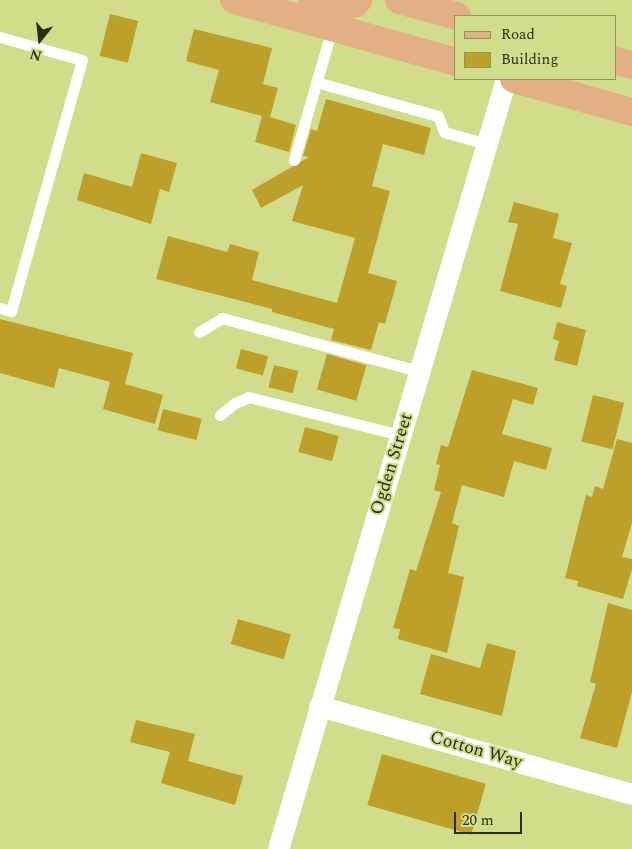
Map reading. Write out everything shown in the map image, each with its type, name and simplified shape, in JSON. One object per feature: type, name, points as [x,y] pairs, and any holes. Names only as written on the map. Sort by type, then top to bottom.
[{"type":"main road","points":[[234,0],[454,61]]},
{"type":"main road","points":[[312,0],[329,5],[354,4],[358,0]]},
{"type":"main road","points":[[399,0],[454,15]]},
{"type":"main road","points":[[617,61],[632,65]]},
{"type":"main road","points":[[518,80],[632,112]]},
{"type":"street","name":"Ogden Street","points":[[278,849],[506,80]]},
{"type":"street","name":"Cotton Way","points":[[319,706],[632,794]]},
{"type":"lane","points":[[294,160],[332,28]]},
{"type":"lane","points":[[0,308],[11,311],[82,60],[1,41]]},
{"type":"lane","points":[[316,82],[438,116],[444,132],[487,144]]},
{"type":"lane","points":[[199,332],[222,318],[419,371]]},
{"type":"lane","points":[[220,415],[235,403],[249,397],[400,436]]},
{"type":"building","points":[[110,14],[138,21],[128,63],[100,56]]},
{"type":"building","points":[[194,29],[272,48],[263,84],[278,88],[270,117],[296,125],[289,152],[255,142],[262,116],[210,102],[219,70],[186,61]]},
{"type":"building","points":[[326,99],[431,128],[424,155],[383,144],[372,186],[390,191],[368,273],[397,281],[385,324],[379,322],[371,350],[331,340],[334,329],[272,312],[272,309],[156,279],[168,236],[227,252],[230,244],[259,252],[252,280],[337,303],[355,238],[292,221],[303,185],[261,208],[252,190],[309,157],[303,156],[311,129],[317,131]]},
{"type":"building","points":[[141,153],[177,163],[169,192],[160,189],[151,224],[77,200],[84,173],[132,187]]},
{"type":"building","points":[[514,202],[559,214],[553,238],[572,243],[560,284],[567,286],[561,308],[500,291],[518,224],[508,222]]},
{"type":"building","points":[[0,319],[133,353],[125,384],[163,395],[155,424],[103,409],[110,382],[59,368],[54,388],[0,373]]},
{"type":"building","points":[[557,322],[586,330],[577,366],[554,360],[559,341],[553,339]]},
{"type":"building","points":[[241,349],[268,356],[263,376],[236,368]]},
{"type":"building","points":[[327,354],[366,365],[356,401],[317,390]]},
{"type":"building","points":[[274,365],[298,371],[293,393],[268,387]]},
{"type":"building","points":[[472,370],[538,388],[533,405],[513,399],[502,434],[552,448],[546,470],[514,461],[504,497],[462,485],[452,523],[459,526],[448,573],[464,577],[447,653],[398,639],[400,629],[393,628],[410,569],[416,571],[441,492],[434,490],[440,465],[436,464],[441,445],[448,447]]},
{"type":"building","points":[[593,395],[624,403],[612,449],[581,442]]},
{"type":"building","points":[[163,409],[202,419],[196,440],[158,430]]},
{"type":"building","points":[[305,427],[339,436],[332,461],[298,452]]},
{"type":"building","points":[[617,439],[632,443],[632,523],[622,557],[632,559],[632,569],[623,599],[577,586],[578,581],[565,578],[586,495],[592,497],[595,486],[603,489]]},
{"type":"building","points":[[608,603],[632,610],[632,692],[617,748],[580,738],[596,684],[590,682]]},
{"type":"building","points":[[238,619],[291,634],[284,659],[231,644]]},
{"type":"building","points":[[487,643],[516,651],[502,716],[420,694],[431,654],[480,668]]},
{"type":"building","points":[[136,720],[195,734],[188,761],[243,776],[235,805],[161,783],[170,752],[130,742]]},
{"type":"building","points":[[382,754],[486,784],[471,835],[367,805]]}]
